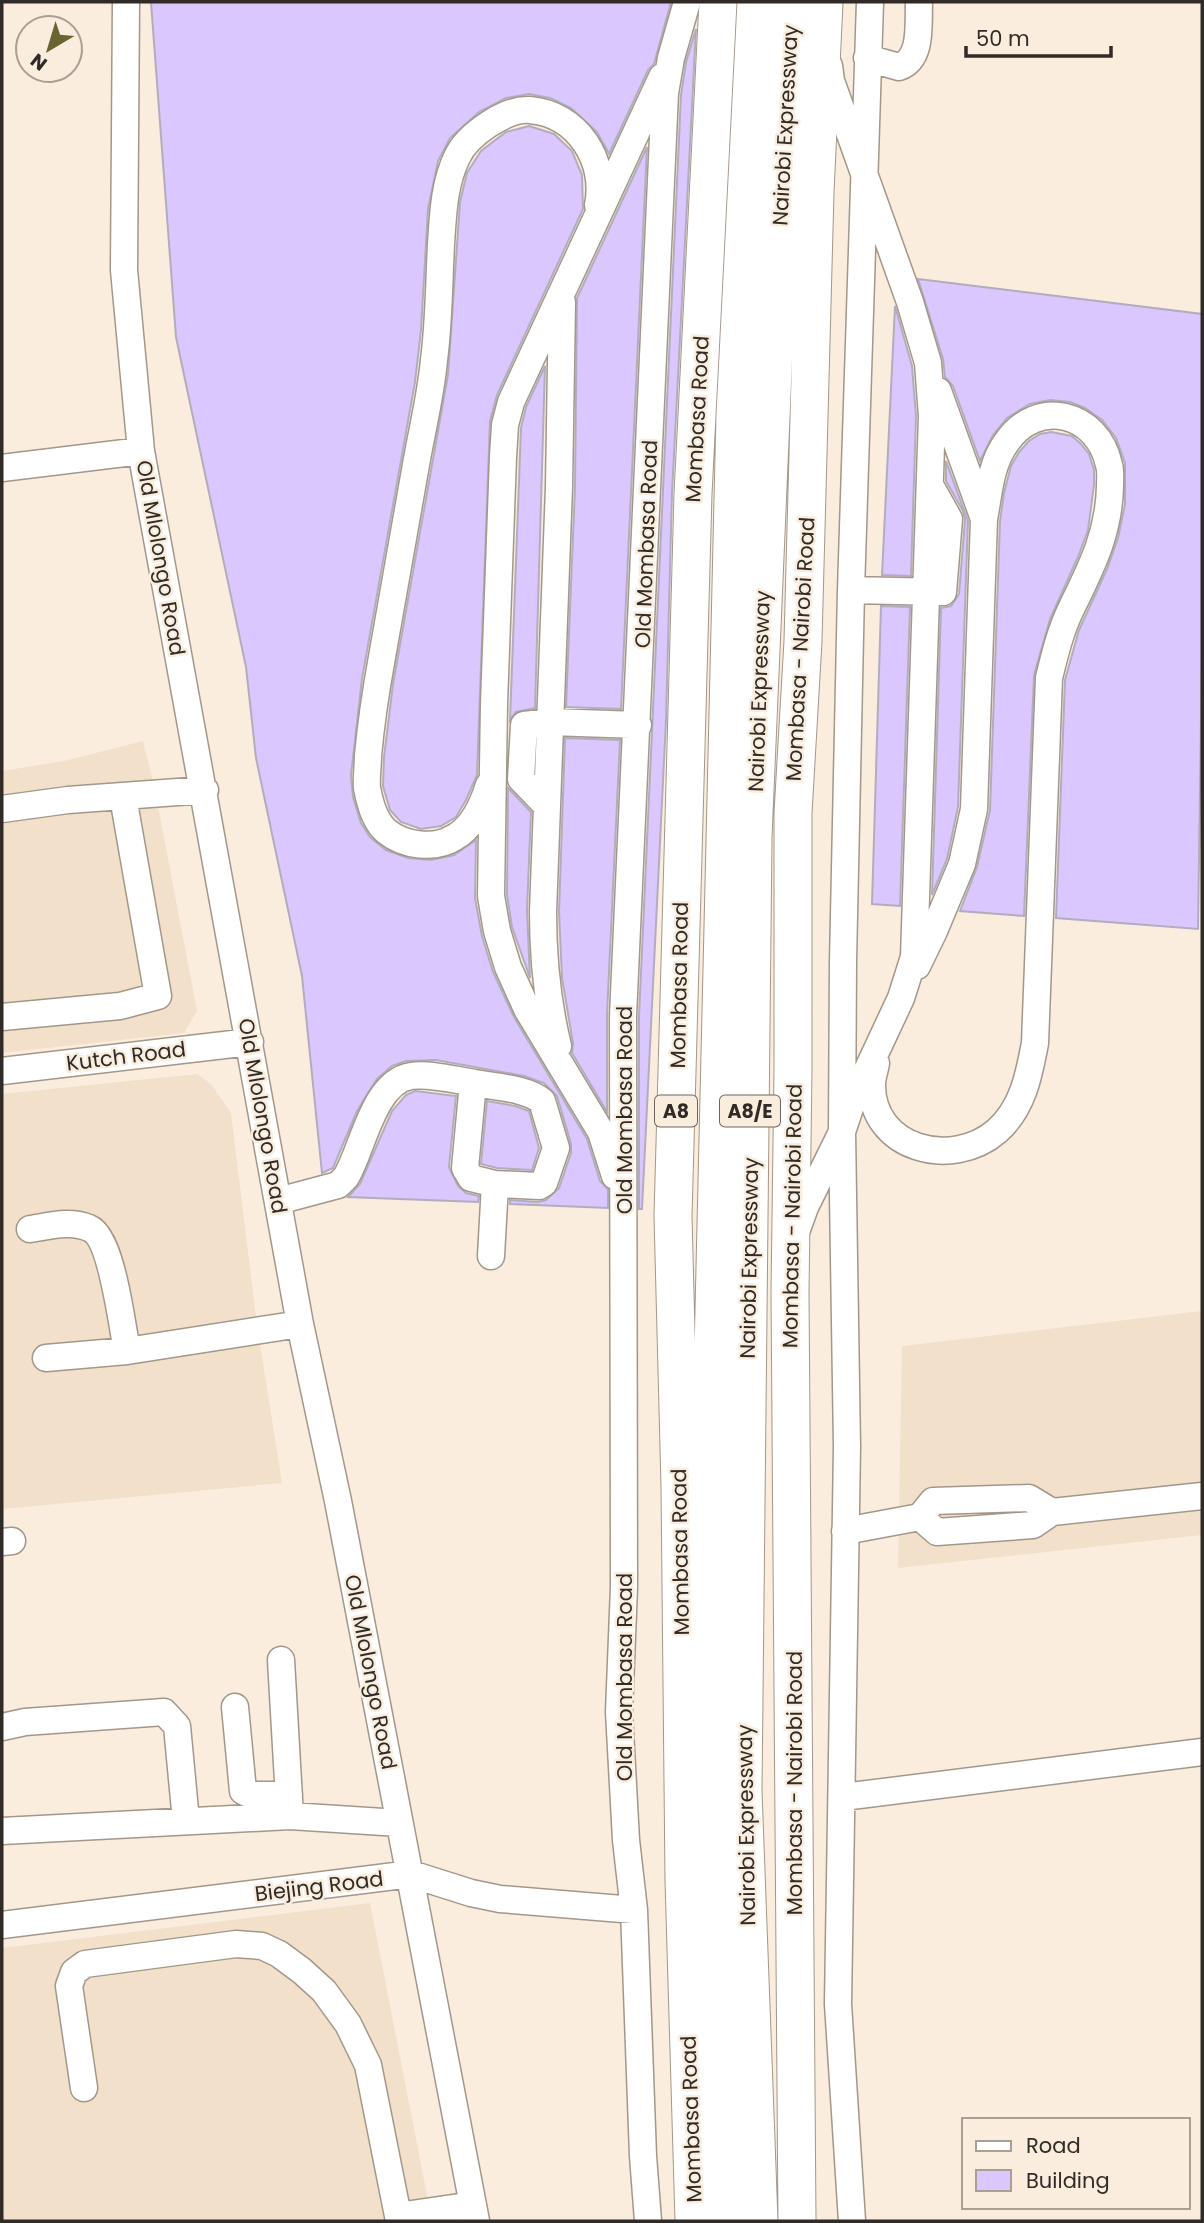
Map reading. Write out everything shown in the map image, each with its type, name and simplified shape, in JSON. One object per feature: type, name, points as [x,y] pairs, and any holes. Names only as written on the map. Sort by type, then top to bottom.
[{"type":"highway","name":"Mombasa Road","points":[[694,2221],[684,1880],[680,1486],[673,1216],[692,508],[718,2]]},
{"type":"highway","name":"Nairobi Expressway","points":[[727,2221],[720,1992],[712,1396],[735,415],[756,2]]},
{"type":"highway","name":"Nairobi Expressway","points":[[759,2221],[743,1791],[753,837],[780,184],[813,7]]},
{"type":"highway","name":"Mombasa - Nairobi Road","points":[[797,2221],[790,1292],[793,813],[803,641],[815,192],[813,7]]},
{"type":"street","name":"Old Mlolongo Road","points":[[126,2],[124,270],[141,452],[205,790],[300,1324],[338,1501],[475,2213]]},
{"type":"street","name":"Old Mombasa Road","points":[[648,2221],[634,1910],[626,1840],[619,1712],[624,1587],[623,1016],[665,93],[671,58],[687,2]]},
{"type":"street","points":[[852,2221],[838,2004],[847,1447],[842,1132],[843,962],[851,590],[870,2]]},
{"type":"street","points":[[867,58],[899,67],[913,58],[919,2]]},
{"type":"street","points":[[813,7],[831,80],[984,519]]},
{"type":"street","points":[[622,1197],[601,1132],[527,1009],[508,967],[497,931],[491,896],[505,425],[511,402],[671,58]]},
{"type":"street","points":[[493,774],[478,813],[466,829],[440,844],[422,845],[402,840],[385,830],[372,810],[367,784],[371,720],[435,361],[447,181],[458,154],[478,131],[499,118],[526,110],[547,113],[563,120],[577,132],[589,147],[598,166],[601,191],[595,223]]},
{"type":"street","points":[[563,292],[543,958],[546,991],[565,1071]]},
{"type":"street","points":[[901,998],[914,957],[932,416],[928,363]]},
{"type":"street","points":[[790,1292],[791,1244],[805,1208],[842,1132],[851,1105],[879,1044],[934,931],[962,863],[974,809],[984,519],[994,465],[1006,443],[1019,428],[1032,419],[1051,415],[1071,418],[1091,430],[1103,447],[1110,466],[1109,500],[1103,539],[1056,648],[1049,678],[1035,1043],[1027,1083],[1018,1103],[997,1131],[965,1149],[933,1152],[912,1145],[895,1134],[882,1120],[872,1085],[879,1044]]},
{"type":"street","points":[[2,468],[141,452]]},
{"type":"street","points":[[851,590],[926,592]]},
{"type":"street","points":[[550,722],[638,725]]},
{"type":"street","points":[[2,808],[68,800],[205,790]]},
{"type":"street","points":[[2,1017],[120,1006],[158,996],[123,797]]},
{"type":"street","name":"Kutch Road","points":[[2,1070],[250,1042]]},
{"type":"street","points":[[278,1201],[338,1185],[346,1177],[374,1110],[383,1096],[400,1080],[419,1075],[473,1083],[537,1097],[542,1101],[555,1143],[544,1182],[540,1186],[495,1184],[471,1178],[465,1168],[473,1083]]},
{"type":"street","points":[[491,1256],[495,1184]]},
{"type":"street","points":[[30,1229],[69,1223],[92,1229],[103,1242],[109,1259],[127,1351]]},
{"type":"street","points":[[46,1358],[127,1351],[300,1324]]},
{"type":"street","points":[[845,1531],[920,1517],[937,1532],[1033,1525],[1052,1512],[1202,1496]]},
{"type":"street","points":[[281,1660],[290,1805]]},
{"type":"street","points":[[235,1707],[243,1791],[251,1796],[290,1805],[399,1823]]},
{"type":"street","points":[[2,1727],[25,1722],[164,1712],[177,1726],[186,1821]]},
{"type":"street","points":[[843,1797],[1202,1752]]},
{"type":"street","points":[[2,1831],[186,1821],[290,1805]]},
{"type":"street","name":"Biejing Road","points":[[2,1925],[411,1874],[500,1899],[634,1910]]},
{"type":"street","points":[[84,2088],[69,1986],[74,1972],[85,1965],[236,1944],[262,1946],[295,1965],[324,1992],[348,2024],[368,2065],[399,2219],[475,2213]]},
{"type":"shaded area","points":[[143,741],[154,785],[197,1011],[184,1033],[2,1053],[2,771],[64,761]]},
{"type":"shaded area","points":[[197,1074],[211,1084],[231,1113],[257,1325],[282,1483],[2,1509],[2,1094]]},
{"type":"shaded area","points":[[1202,1311],[1202,1535],[898,1568],[902,1346]]},
{"type":"shaded area","points":[[370,1903],[432,2221],[2,2221],[2,1948]]},
{"type":"building","points":[[151,2],[671,2],[654,64],[648,70],[609,154],[597,132],[571,108],[550,98],[529,94],[506,98],[479,112],[450,138],[438,161],[428,209],[415,382],[362,679],[351,775],[353,797],[361,823],[370,837],[386,850],[408,858],[431,860],[454,855],[476,840],[475,898],[482,936],[493,972],[514,1017],[587,1139],[600,1181],[608,1189],[608,1208],[510,1204],[510,1200],[546,1200],[559,1188],[571,1153],[571,1144],[557,1096],[544,1083],[524,1076],[436,1060],[406,1061],[392,1066],[377,1079],[357,1111],[333,1168],[322,1173],[302,976],[256,758],[246,667],[176,337]]},
{"type":"building","points":[[696,29],[672,493],[666,720],[642,1209],[639,1209],[639,1016],[681,95],[686,62]]},
{"type":"building","points":[[529,126],[554,134],[572,151],[582,175],[583,209],[497,395],[490,421],[477,775],[456,817],[441,826],[421,829],[401,822],[390,810],[383,786],[384,757],[393,684],[448,375],[460,202],[467,173],[481,151],[506,132]]},
{"type":"building","points":[[647,147],[621,709],[566,707],[575,487],[577,298]]},
{"type":"building","points":[[918,279],[1202,314],[1202,650],[1198,929],[1056,918],[1065,680],[1079,630],[1118,538],[1125,504],[1125,463],[1116,438],[1102,420],[1085,408],[1070,402],[1050,400],[1030,404],[1007,418],[993,435],[980,461],[953,386],[945,377],[943,359]]},
{"type":"building","points":[[895,306],[912,366],[916,416],[911,576],[882,575]]},
{"type":"building","points":[[545,366],[535,708],[516,712],[510,720],[521,428],[526,407]]},
{"type":"building","points":[[1051,432],[1072,436],[1081,444],[1089,454],[1094,470],[1094,485],[1088,530],[1050,619],[1034,675],[1024,916],[960,911],[977,867],[990,810],[1000,521],[1004,493],[1011,466],[1019,452],[1040,434]]},
{"type":"building","points":[[946,461],[968,521],[958,807],[947,859],[932,895],[941,608],[951,606],[959,594],[965,520],[963,511],[946,481]]},
{"type":"building","points":[[881,606],[910,607],[900,906],[872,904]]},
{"type":"building","points":[[565,738],[620,740],[607,1015],[607,1112],[572,1053],[573,1043],[562,978],[559,912]]},
{"type":"building","points":[[508,788],[531,812],[527,911],[530,978],[512,927],[507,895]]},
{"type":"building","points":[[415,1091],[456,1096],[449,1167],[458,1186],[466,1193],[479,1196],[478,1202],[348,1197],[360,1184],[392,1111],[406,1095]]},
{"type":"building","points":[[487,1101],[529,1111],[539,1148],[532,1170],[497,1168],[481,1164]]}]
